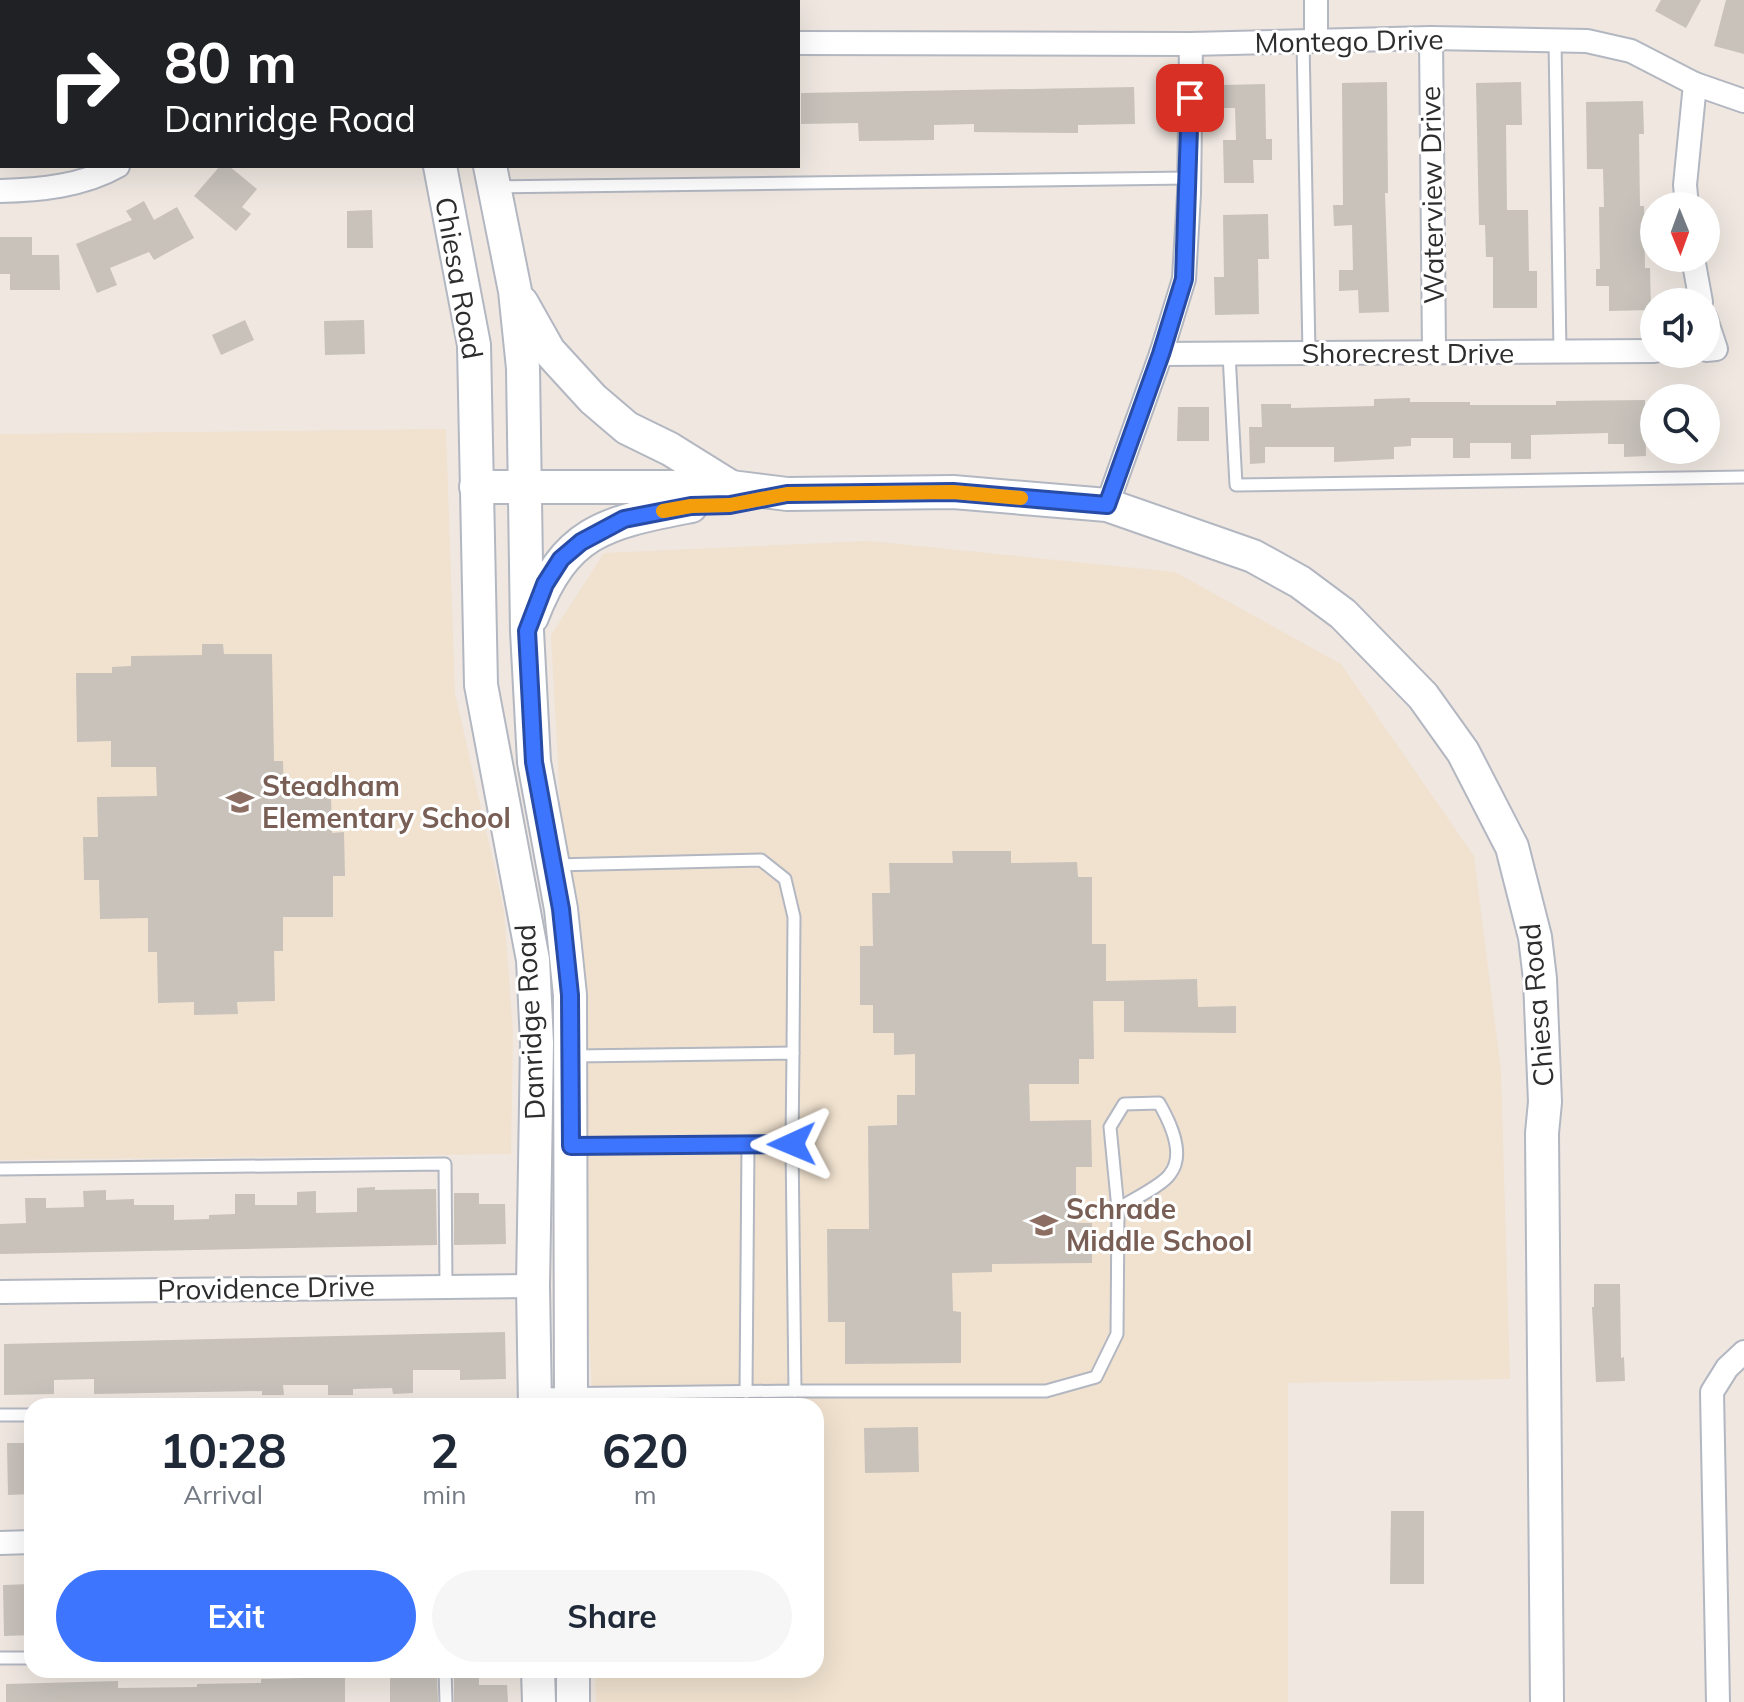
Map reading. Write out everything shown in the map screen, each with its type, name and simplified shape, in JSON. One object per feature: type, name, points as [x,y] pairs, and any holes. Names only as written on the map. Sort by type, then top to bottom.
[{"type":"main road","name":"Chiesa Road","points":[[440,168],[474,345],[476,499],[731,487],[787,494],[953,492],[1107,505],[1253,556],[1300,582],[1343,614],[1423,696],[1463,752],[1512,847],[1535,937],[1540,979],[1545,1102],[1542,1133],[1547,1702]]},
{"type":"main road","name":"Chiesa Road","points":[[492,177],[515,291],[523,368],[525,498]]},
{"type":"main road","points":[[515,291],[549,351],[593,399],[627,428],[670,449],[731,487]]},
{"type":"main road","name":"Chiesa Road","points":[[525,498],[691,506],[730,505],[787,494]]},
{"type":"main road","name":"Danridge Road","points":[[525,498],[527,631],[534,762],[554,865],[570,995],[570,1056],[553,1146],[533,1286],[535,1398]]},
{"type":"main road","name":"Danridge Road","points":[[476,499],[481,685],[533,960],[537,1043],[553,1146],[571,1398]]},
{"type":"main road","points":[[527,631],[545,584],[561,559],[581,542],[624,519],[691,506]]},
{"type":"main road","points":[[479,620],[499,610],[527,581]]},
{"type":"main road","points":[[480,662],[495,670],[515,689],[534,762]]},
{"type":"main road","points":[[538,1678],[539,1702]]},
{"type":"main road","points":[[573,1678],[573,1702]]},
{"type":"street","points":[[1310,41],[1316,0]]},
{"type":"street","name":"Montego Drive","points":[[800,43],[1191,44],[1431,38],[1587,41],[1631,51],[1695,84],[1744,101]]},
{"type":"street","name":"Waterview Drive","points":[[1431,38],[1434,351]]},
{"type":"street","points":[[1107,505],[1161,354],[1184,279],[1191,44]]},
{"type":"street","points":[[1686,192],[1695,84]]},
{"type":"street","points":[[0,191],[43,189],[99,177],[115,168]]},
{"type":"street","name":"Shorecrest Drive","points":[[1161,354],[1640,351]]},
{"type":"street","name":"Providence Drive","points":[[0,1292],[533,1286]]},
{"type":"street","points":[[1718,1702],[1712,1392],[1727,1368],[1744,1352]]},
{"type":"street","points":[[0,1543],[24,1542]]},
{"type":"lane","points":[[1309,353],[1310,41]]},
{"type":"lane","points":[[1555,41],[1560,353]]},
{"type":"lane","points":[[492,177],[1189,178]]},
{"type":"lane","points":[[1229,354],[1236,485],[1744,477]]},
{"type":"lane","points":[[554,865],[761,860],[785,879],[794,917],[792,1144],[795,1391]]},
{"type":"lane","points":[[570,1056],[793,1053]]},
{"type":"lane","points":[[596,1398],[795,1391],[1046,1391],[1096,1377],[1117,1334],[1118,1209],[1110,1127],[1124,1104],[1159,1103],[1169,1119],[1178,1157],[1170,1175],[1118,1209]]},
{"type":"lane","points":[[553,1146],[792,1144]]},
{"type":"lane","points":[[746,1392],[748,1145]]},
{"type":"lane","points":[[0,1169],[445,1164],[446,1286]]},
{"type":"lane","points":[[0,1415],[24,1415]]},
{"type":"lane","points":[[0,1658],[24,1658]]},
{"type":"lane","points":[[445,1678],[446,1702]]},
{"type":"shaded area","name":"Steadham Elementary School","points":[[446,429],[455,693],[504,910],[513,1033],[511,1154],[0,1160],[0,434]]},
{"type":"shaded area","name":"Schrade Middle School","points":[[869,541],[1175,572],[1341,664],[1474,856],[1501,1071],[1510,1379],[1288,1383],[1288,1702],[596,1702],[595,1678],[824,1678],[824,1398],[593,1398],[551,635],[604,553]]},
{"type":"building","points":[[1661,0],[1701,0],[1686,28],[1655,11]]},
{"type":"building","points":[[1726,0],[1744,0],[1744,54],[1714,46]]},
{"type":"building","points":[[1387,82],[1388,193],[1385,193],[1389,312],[1359,313],[1358,290],[1339,291],[1339,270],[1353,270],[1352,225],[1334,226],[1333,205],[1343,205],[1342,83]]},
{"type":"building","points":[[1521,82],[1522,125],[1506,125],[1507,210],[1528,210],[1529,271],[1537,271],[1537,308],[1493,308],[1493,257],[1486,257],[1485,225],[1479,225],[1476,83]]},
{"type":"building","points":[[1265,84],[1266,139],[1272,139],[1272,160],[1253,160],[1254,183],[1224,183],[1223,140],[1236,140],[1235,108],[1223,108],[1223,85]]},
{"type":"building","points":[[1134,87],[1135,124],[1078,125],[1078,133],[974,132],[974,124],[934,125],[934,140],[859,141],[858,123],[801,124],[801,93]]},
{"type":"building","points":[[1643,101],[1644,134],[1639,134],[1640,272],[1650,272],[1650,288],[1640,288],[1640,310],[1609,311],[1609,286],[1596,286],[1596,269],[1600,269],[1599,207],[1604,207],[1603,169],[1587,169],[1586,102]]},
{"type":"building","points":[[218,168],[231,168],[257,189],[242,207],[251,214],[236,231],[194,196]]},
{"type":"building","points":[[144,201],[154,220],[177,207],[194,238],[154,260],[149,252],[110,268],[117,285],[97,293],[76,244],[132,220],[126,211]]},
{"type":"building","points":[[372,210],[373,248],[347,248],[347,211]]},
{"type":"building","points":[[1268,214],[1269,259],[1258,259],[1259,314],[1215,315],[1214,277],[1224,277],[1223,215]]},
{"type":"building","points":[[0,237],[32,237],[32,255],[59,255],[60,290],[10,290],[10,274],[0,274]]},
{"type":"building","points":[[245,320],[254,340],[221,355],[212,335]]},
{"type":"building","points":[[364,320],[365,354],[325,355],[324,321]]},
{"type":"building","points":[[1410,398],[1410,402],[1470,402],[1470,405],[1556,405],[1556,401],[1640,400],[1640,456],[1624,457],[1624,444],[1608,444],[1608,433],[1531,435],[1531,459],[1511,459],[1511,443],[1470,443],[1470,458],[1453,458],[1453,438],[1411,438],[1411,446],[1394,447],[1394,459],[1334,462],[1334,447],[1265,447],[1265,463],[1250,464],[1249,427],[1262,427],[1261,404],[1291,404],[1291,408],[1374,406],[1374,399]]},
{"type":"building","points":[[1178,407],[1209,407],[1209,441],[1177,441]]},
{"type":"building","points":[[202,644],[223,644],[224,654],[272,654],[274,761],[283,761],[284,797],[331,796],[332,833],[344,832],[345,876],[333,876],[333,917],[283,917],[283,951],[274,951],[275,1001],[237,1002],[238,1014],[194,1015],[194,1002],[158,1003],[157,952],[148,952],[148,918],[100,919],[99,880],[84,880],[83,837],[98,837],[97,797],[157,796],[156,767],[111,767],[111,741],[77,742],[76,673],[112,673],[112,667],[131,666],[131,656],[202,655]]},
{"type":"building","points":[[952,851],[1011,851],[1011,863],[1077,862],[1078,877],[1092,877],[1092,944],[1106,944],[1106,981],[1197,979],[1198,1007],[1236,1006],[1236,1033],[1124,1032],[1124,1001],[1093,1001],[1094,1059],[1079,1059],[1079,1084],[1029,1084],[1030,1121],[1091,1120],[1092,1167],[1076,1167],[1076,1223],[1092,1223],[1092,1263],[992,1264],[992,1272],[952,1273],[953,1311],[961,1312],[961,1363],[845,1364],[845,1322],[828,1322],[827,1229],[869,1229],[868,1126],[897,1125],[897,1095],[915,1095],[915,1054],[894,1055],[894,1033],[873,1033],[873,1005],[860,1005],[860,946],[873,946],[872,893],[890,893],[889,863],[953,863]]},
{"type":"building","points":[[375,1187],[375,1190],[436,1189],[437,1245],[0,1254],[0,1224],[26,1223],[25,1198],[46,1198],[46,1208],[84,1207],[83,1191],[106,1190],[106,1200],[134,1199],[134,1205],[174,1205],[174,1220],[209,1219],[209,1215],[235,1214],[235,1194],[255,1194],[255,1205],[297,1205],[297,1192],[316,1191],[316,1213],[357,1212],[357,1188]]},
{"type":"building","points":[[454,1193],[479,1193],[479,1204],[505,1204],[506,1244],[454,1245]]},
{"type":"building","points":[[1594,1284],[1620,1284],[1621,1358],[1624,1357],[1625,1381],[1596,1382],[1592,1307]]},
{"type":"building","points":[[505,1332],[506,1379],[460,1380],[460,1370],[413,1370],[413,1393],[393,1394],[392,1388],[353,1389],[353,1395],[328,1395],[328,1385],[283,1385],[284,1395],[262,1395],[262,1391],[94,1394],[94,1379],[54,1380],[54,1394],[4,1395],[4,1344]]},
{"type":"building","points":[[918,1427],[919,1472],[865,1473],[864,1428]]},
{"type":"building","points":[[7,1443],[24,1443],[24,1494],[8,1495]]},
{"type":"building","points":[[1391,1511],[1424,1511],[1424,1584],[1390,1584]]},
{"type":"building","points":[[24,1584],[24,1635],[4,1636],[3,1585]]},
{"type":"building","points":[[345,1678],[345,1702],[6,1702],[6,1684],[118,1681],[118,1688],[197,1687],[197,1684],[261,1683],[261,1679]]},
{"type":"building","points":[[390,1678],[437,1678],[438,1702],[390,1702]]},
{"type":"building","points":[[454,1678],[479,1678],[479,1685],[507,1685],[508,1702],[454,1702]]},
{"type":"slow traffic","points":[[663,511],[691,506],[730,505],[787,494],[953,492],[1021,498]]},
{"type":"place","name":"Steadham Elementary School","points":[[240,802]]},
{"type":"place","name":"Schrade Middle School","points":[[1044,1225]]},
{"type":"route","points":[[792,1144],[571,1146],[570,995],[561,909],[534,762],[527,631],[545,584],[561,559],[581,542],[624,519],[691,506],[730,505],[787,494],[953,492],[1107,505],[1161,354],[1184,279],[1190,98]]}]
